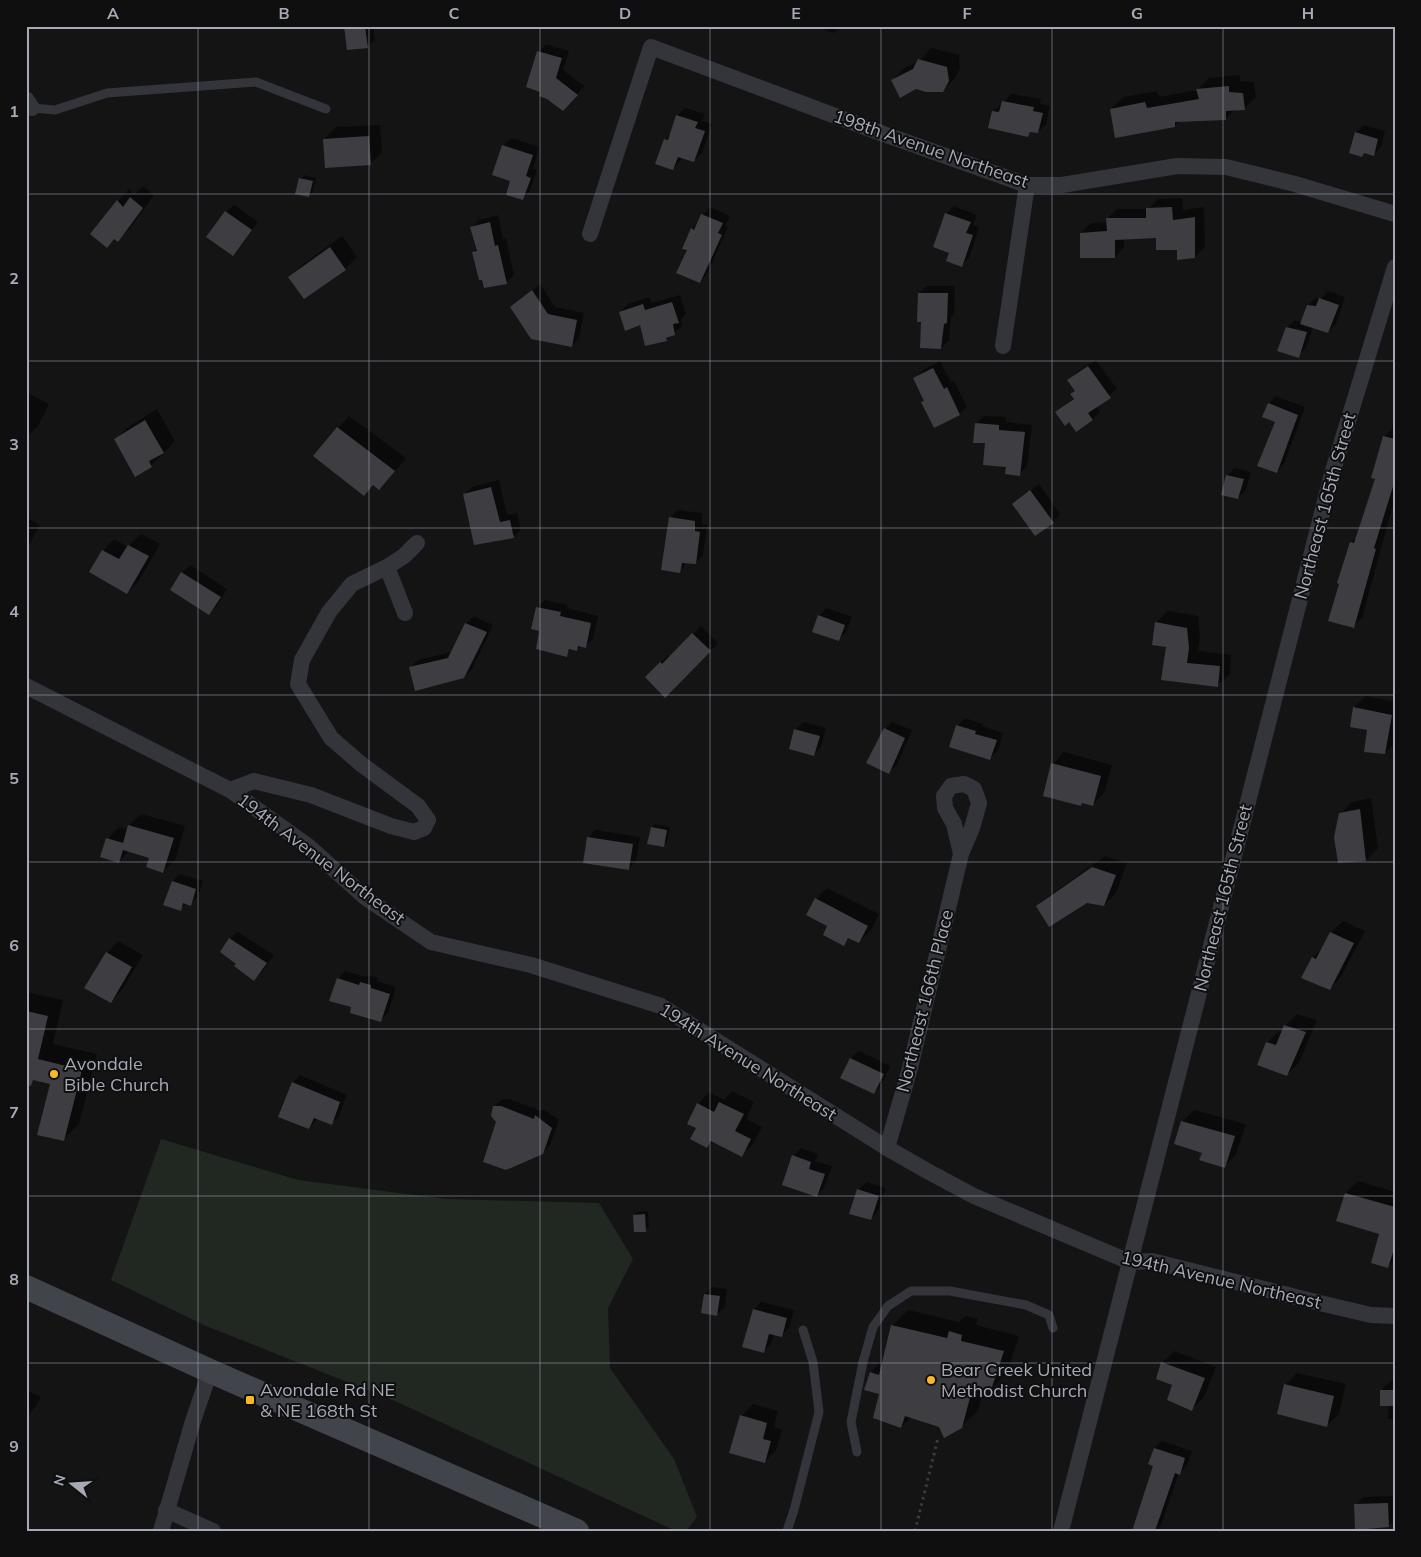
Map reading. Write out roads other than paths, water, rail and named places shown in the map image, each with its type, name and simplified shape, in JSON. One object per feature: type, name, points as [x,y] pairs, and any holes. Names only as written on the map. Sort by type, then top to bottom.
[{"type":"main road","points":[[26,1287],[577,1531]]},
{"type":"street","name":"198th Avenue Northeast","points":[[590,234],[652,47],[878,132],[1027,185],[1062,185],[1177,166],[1226,167],[1295,184],[1395,214]]},
{"type":"street","points":[[1003,346],[1027,185]]},
{"type":"street","name":"Northeast 165th Street","points":[[1060,1531],[1332,474],[1395,267]]},
{"type":"street","points":[[230,790],[254,781],[311,795],[391,826],[414,832],[424,828],[428,820],[418,806],[361,764],[331,738],[298,684],[302,660],[329,612],[352,584],[387,567],[404,556],[417,543]]},
{"type":"street","points":[[387,567],[405,613]]},
{"type":"street","name":"194th Avenue Northeast","points":[[26,686],[230,790],[308,846],[366,898],[431,942],[531,965],[661,1006],[887,1148],[974,1196],[1130,1262],[1152,1261],[1324,1304],[1371,1314],[1395,1316]]},
{"type":"street","name":"Northeast 166th Place","points":[[887,1148],[910,1068],[961,854]]},
{"type":"street","points":[[161,1531],[210,1370]]},
{"type":"street","points":[[166,1510],[213,1531]]},
{"type":"lane","points":[[29,104],[55,110],[107,93],[256,82],[326,109]]},
{"type":"lane","points":[[856,1452],[851,1422],[863,1362],[873,1327],[888,1306],[910,1291],[950,1291],[1026,1305],[1049,1315],[1053,1328]]},
{"type":"lane","points":[[787,1531],[819,1412],[813,1362],[803,1330]]},
{"type":"place","name":"Avondale Bible Church","points":[[54,1074]]},
{"type":"place","name":"Bear Creek United Methodist Church","points":[[931,1380]]},
{"type":"place","name":"Avondale Rd NE & NE 168th St","points":[[250,1400]]}]
